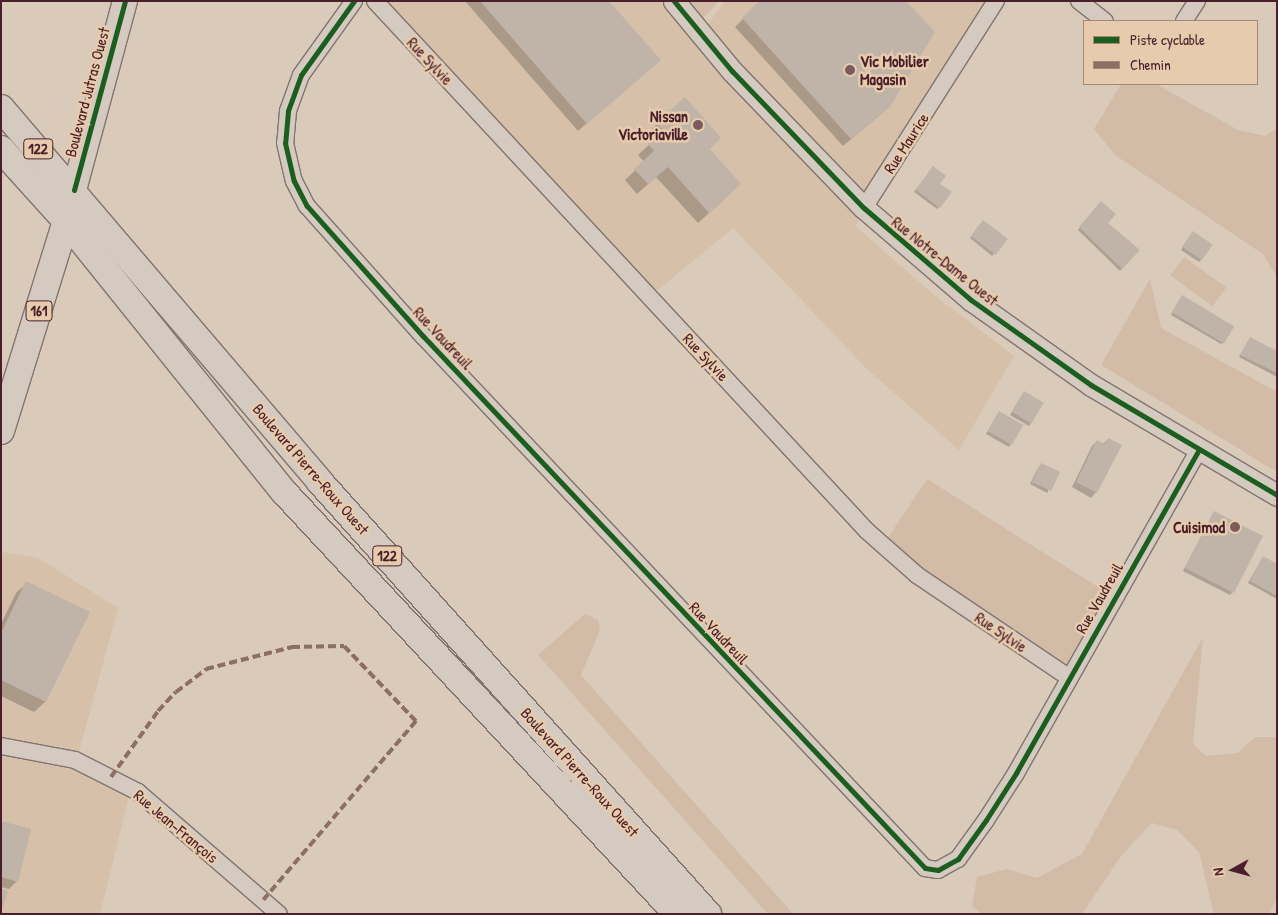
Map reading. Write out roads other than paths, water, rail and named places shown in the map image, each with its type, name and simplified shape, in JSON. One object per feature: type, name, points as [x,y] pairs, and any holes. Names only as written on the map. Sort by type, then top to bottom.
[{"type":"main road","name":"Boulevard Jutras Ouest","points":[[1,431],[66,221],[125,1]]},
{"type":"main road","name":"Boulevard Pierre-Roux Ouest","points":[[1,108],[74,190],[320,482],[708,914]]},
{"type":"main road","name":"Boulevard Pierre-Roux Ouest","points":[[1,149],[66,221],[285,493],[677,914]]},
{"type":"street","name":"Rue Vaudreuil","points":[[354,1],[301,75],[288,110],[285,143],[294,181],[307,206],[423,336],[917,862],[925,868],[938,870],[958,859],[1016,773],[1068,677],[1198,450]]},
{"type":"street","name":"Rue Sylvie","points":[[375,1],[867,530],[918,575],[1068,677]]},
{"type":"street","name":"Rue Notre-Dame Ouest","points":[[674,1],[732,71],[864,208],[972,300],[1023,338],[1092,385],[1198,450],[1277,495]]},
{"type":"street","name":"Rue Maurice","points":[[864,208],[996,1]]},
{"type":"street","points":[[1079,1],[1104,20]]},
{"type":"street","points":[[1185,20],[1197,1]]},
{"type":"street","name":"Rue Jean-François","points":[[1,746],[75,760],[138,792],[279,914]]},
{"type":"place","name":"Vic Mobilier Magasin","points":[[850,70]]},
{"type":"place","name":"Nissan Victoriaville","points":[[698,125]]},
{"type":"place","name":"Cuisimod","points":[[1235,527]]}]
